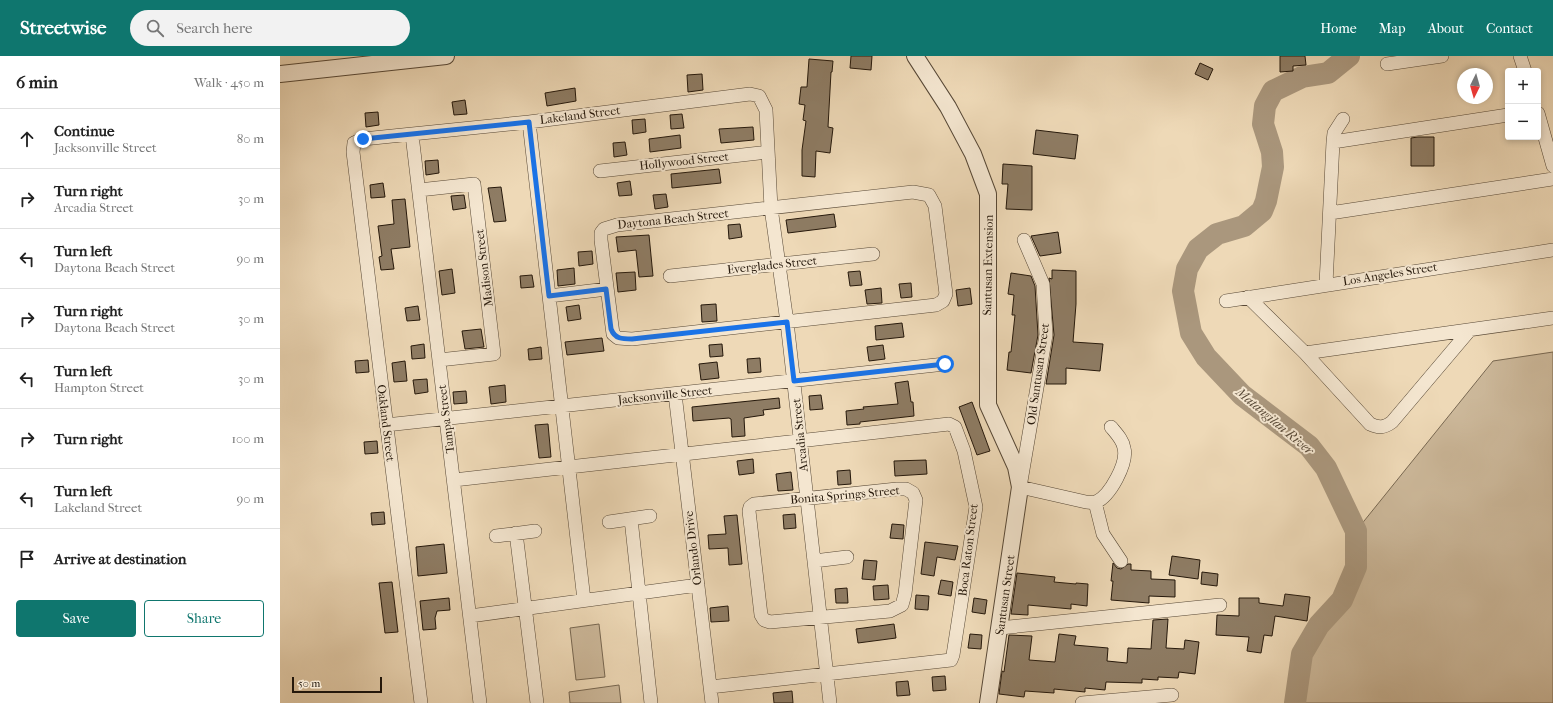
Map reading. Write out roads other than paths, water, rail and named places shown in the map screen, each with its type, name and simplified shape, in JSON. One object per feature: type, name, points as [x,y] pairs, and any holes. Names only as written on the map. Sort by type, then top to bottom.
[{"type":"street","points":[[280,74],[446,56]]},
{"type":"street","name":"Santusan Extension","points":[[915,56],[973,154],[988,194],[988,405],[1016,467],[1020,487]]},
{"type":"street","points":[[1387,64],[1442,56]]},
{"type":"street","points":[[1520,56],[1523,68]]},
{"type":"street","name":"Lakeland Street","points":[[354,143],[363,139],[529,122],[740,94],[759,96]]},
{"type":"street","name":"Arcadia Street","points":[[759,96],[766,110],[771,208],[787,322],[830,703]]},
{"type":"street","points":[[1333,142],[1505,115]]},
{"type":"street","points":[[1326,284],[1333,142],[1334,133],[1343,119]]},
{"type":"street","points":[[529,122],[584,600]]},
{"type":"street","points":[[1541,124],[1553,166]]},
{"type":"street","name":"Tampa Street","points":[[412,135],[480,703]]},
{"type":"street","name":"Oakland Street","points":[[354,143],[353,152],[421,703]]},
{"type":"street","name":"Hollywood Street","points":[[600,171],[768,152]]},
{"type":"street","points":[[1330,213],[1553,179]]},
{"type":"street","name":"Madison Street","points":[[419,190],[474,184],[494,354],[439,360]]},
{"type":"street","name":"Daytona Beach Street","points":[[913,192],[929,195],[935,206],[946,294],[943,301],[928,307],[632,339],[618,338],[613,334],[611,329],[601,240],[601,233],[604,229],[618,225],[771,208],[913,192]]},
{"type":"street","name":"Old Santusan Street","points":[[1020,487],[1039,367],[1046,335],[1046,303],[1043,284],[1024,240]]},
{"type":"street","name":"Los Angeles Street","points":[[1226,301],[1326,284],[1553,250]]},
{"type":"street","name":"Everglades Street","points":[[670,276],[873,254]]},
{"type":"street","points":[[549,296],[606,289]]},
{"type":"street","points":[[1248,297],[1305,353],[1370,424],[1378,427],[1386,427],[1392,422],[1469,331]]},
{"type":"street","points":[[1305,353],[1553,318]]},
{"type":"street","name":"Jacksonville Street","points":[[386,425],[945,364]]},
{"type":"street","name":"Orlando Drive","points":[[675,394],[712,703]]},
{"type":"street","name":"Boca Raton Street","points":[[454,480],[949,424],[955,427],[964,451],[976,507],[954,655],[951,660],[710,687]]},
{"type":"street","points":[[1020,487],[1095,502],[1108,492],[1123,464],[1125,450],[1124,446],[1111,427]]},
{"type":"street","name":"Santusan Street","points":[[988,703],[1020,487]]},
{"type":"street","name":"Bonita Springs Street","points":[[897,489],[906,489],[913,493],[916,500],[905,594],[902,605],[890,611],[820,616],[770,622],[764,620],[761,615],[750,519],[750,507],[754,504],[897,489]]},
{"type":"street","points":[[1095,502],[1098,521],[1103,534],[1120,561]]},
{"type":"street","points":[[609,522],[650,516]]},
{"type":"street","points":[[630,519],[651,703]]},
{"type":"street","points":[[496,536],[535,531]]},
{"type":"street","points":[[516,534],[537,703]]},
{"type":"street","points":[[814,561],[847,558]]},
{"type":"street","points":[[470,616],[698,585]]},
{"type":"street","points":[[1000,628],[1220,605]]},
{"type":"street","points":[[1082,703],[1172,695]]},
{"type":"waterway","name":"Matangilan River","points":[[1295,703],[1302,654],[1319,625],[1342,600],[1356,567],[1356,531],[1326,468],[1309,446],[1242,395],[1206,357],[1191,333],[1183,291],[1187,269],[1198,249],[1217,234],[1244,226],[1262,211],[1266,201],[1273,167],[1272,152],[1263,124],[1265,106],[1273,91],[1302,77],[1328,73],[1349,56]]}]
